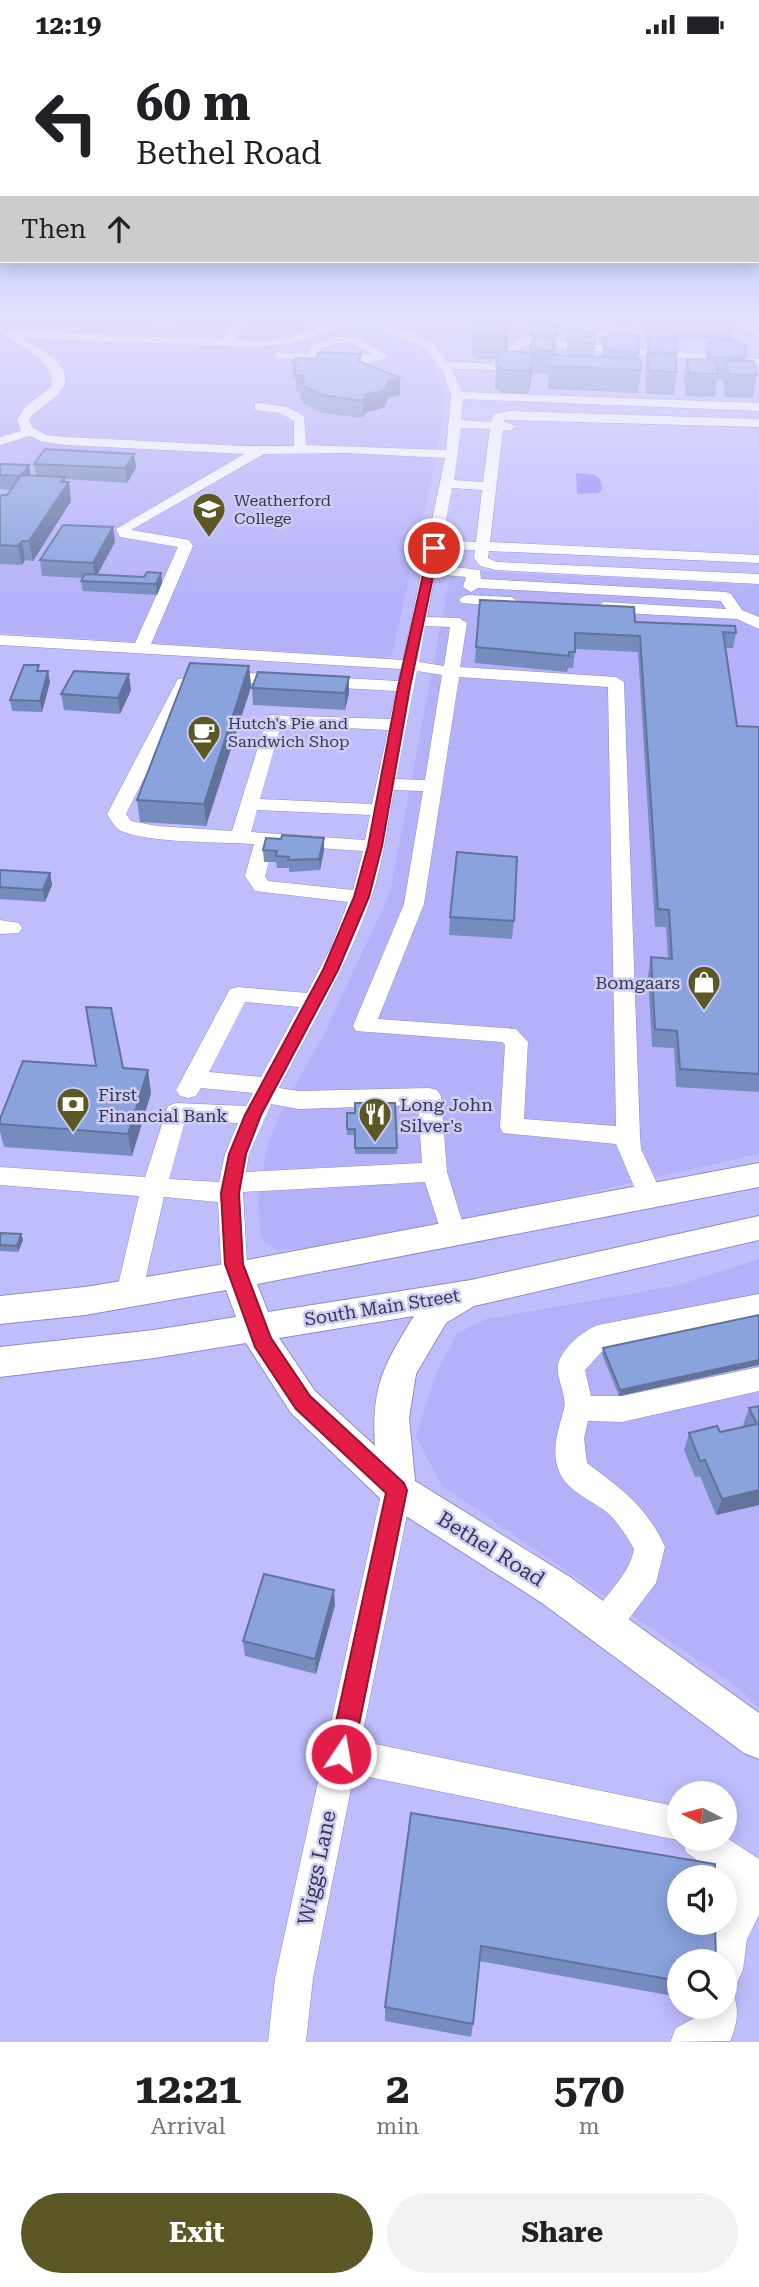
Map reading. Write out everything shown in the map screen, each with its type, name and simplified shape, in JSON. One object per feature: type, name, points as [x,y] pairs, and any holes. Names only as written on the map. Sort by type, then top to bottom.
[{"type":"main road","points":[[0,1310],[129,1294],[237,1275],[759,1175]]},
{"type":"main road","name":"South Main Street","points":[[0,1362],[154,1344],[471,1293],[759,1229]]},
{"type":"main road","name":"Bethel Road","points":[[237,1275],[262,1341],[303,1402],[397,1490],[556,1590],[759,1738]]},
{"type":"main road","points":[[397,1490],[391,1418],[399,1371],[434,1313],[471,1293]]},
{"type":"street","points":[[28,413],[24,424],[31,432],[67,441],[262,450],[452,454]]},
{"type":"street","points":[[289,413],[300,419],[300,450]]},
{"type":"street","points":[[237,1275],[234,1264],[231,1187],[237,1154],[262,1098],[342,947],[362,897],[375,846],[404,687],[435,544],[452,454],[456,413]]},
{"type":"street","points":[[759,422],[509,415],[498,417],[481,558],[485,563],[496,566],[759,579]]},
{"type":"street","points":[[455,424],[759,435]]},
{"type":"street","points":[[0,441],[31,432]]},
{"type":"street","points":[[140,650],[186,546],[184,543],[134,537],[125,534],[123,529],[262,450]]},
{"type":"street","points":[[447,480],[490,482]]},
{"type":"street","points":[[435,544],[759,559]]},
{"type":"street","points":[[429,569],[475,573],[459,623],[414,904],[364,1026],[508,1035],[517,1042],[512,1127],[628,1136]]},
{"type":"street","points":[[472,583],[726,597],[737,614]]},
{"type":"street","points":[[467,600],[520,603]]},
{"type":"street","points":[[588,606],[737,614],[748,616],[759,624]]},
{"type":"street","points":[[419,621],[459,623]]},
{"type":"street","points":[[0,640],[409,665],[452,672],[616,682],[628,1136],[629,1149],[650,1196]]},
{"type":"street","points":[[375,846],[157,832],[125,826],[116,814],[184,683],[229,677],[361,704],[397,725]]},
{"type":"street","points":[[240,837],[274,719],[361,704],[404,687]]},
{"type":"street","points":[[386,784],[433,786]]},
{"type":"street","points":[[250,804],[381,810]]},
{"type":"street","points":[[265,839],[255,876],[262,887],[362,897]]},
{"type":"street","points":[[129,1294],[154,1187],[176,1111],[238,994],[314,1002]]},
{"type":"street","points":[[194,1079],[262,1098]]},
{"type":"street","points":[[176,1111],[262,1098],[299,1100],[429,1096],[435,1172],[453,1234]]},
{"type":"street","points":[[0,1175],[154,1187],[231,1187],[435,1172]]},
{"type":"street","points":[[604,1626],[645,1573],[650,1548],[632,1518],[619,1504],[574,1471],[569,1430],[580,1408],[571,1368],[583,1350],[598,1337],[759,1305]]},
{"type":"street","points":[[580,1408],[622,1409],[759,1379]]},
{"type":"street","name":"Wiggs Lane","points":[[287,2042],[294,1978],[397,1490]]},
{"type":"street","points":[[341,1754],[667,1822]]},
{"type":"street","points":[[727,1949],[729,1937],[757,1879]]},
{"type":"street","points":[[690,2042],[716,2027],[717,2019]]},
{"type":"lane","points":[[716,1851],[757,1879]]},
{"type":"shaded area","name":"Weatherford College","points":[[0,413],[443,413],[439,444],[392,655],[382,658],[0,633]]},
{"type":"shaded area","points":[[576,473],[597,477],[602,489],[599,493],[577,494]]},
{"type":"shaded area","points":[[451,570],[759,585],[759,1154],[489,1215],[307,1248],[277,1250],[264,1241],[260,1233],[258,1199],[267,1147],[283,1108],[325,1032],[390,893]]},
{"type":"shaded area","points":[[759,1259],[759,1708],[737,1687],[442,1486],[416,1437],[435,1376],[457,1333],[486,1319],[674,1286]]},
{"type":"building","points":[[45,449],[134,454],[125,468],[34,464]]},
{"type":"building","points":[[0,464],[29,465],[21,476],[0,475]]},
{"type":"building","points":[[21,475],[65,477],[61,482],[69,482],[29,541],[22,541],[18,546],[0,545],[0,497],[7,495]]},
{"type":"building","points":[[63,525],[113,527],[93,563],[40,560]]},
{"type":"building","points":[[147,572],[161,573],[156,584],[81,581],[85,574],[144,577]]},
{"type":"building","points":[[480,600],[634,607],[635,622],[735,626],[736,633],[723,632],[737,726],[759,727],[759,1074],[680,1069],[677,1031],[655,1029],[651,957],[672,959],[669,910],[658,909],[640,636],[575,633],[575,652],[569,652],[569,656],[476,647]]},
{"type":"building","points":[[190,663],[249,666],[204,804],[137,800]]},
{"type":"building","points":[[24,665],[39,665],[37,671],[48,671],[40,701],[10,700]]},
{"type":"building","points":[[74,671],[129,674],[118,698],[61,694]]},
{"type":"building","points":[[258,672],[349,677],[345,693],[252,688]]},
{"type":"building","points":[[282,835],[324,838],[319,859],[288,860],[289,857],[276,856],[277,851],[263,850],[266,838],[281,839]]},
{"type":"building","points":[[457,852],[517,857],[514,921],[450,917]]},
{"type":"building","points":[[0,870],[50,873],[43,890],[0,887]]},
{"type":"building","points":[[86,1007],[111,1008],[123,1068],[148,1070],[128,1134],[0,1124],[23,1061],[96,1066]]},
{"type":"building","points":[[355,1103],[395,1103],[397,1148],[355,1148],[355,1129],[347,1129],[347,1113],[355,1113]]},
{"type":"building","points":[[1,1233],[21,1234],[17,1246],[0,1245]]},
{"type":"building","points":[[759,1315],[759,1360],[620,1390],[603,1348]]},
{"type":"building","points":[[759,1406],[759,1490],[722,1499],[705,1460],[700,1461],[689,1433],[717,1426],[720,1432],[757,1424],[749,1408]]},
{"type":"building","points":[[264,1574],[334,1590],[315,1659],[243,1641]]},
{"type":"building","points":[[411,1813],[715,1864],[667,1865],[667,1935],[715,1935],[716,1949],[667,1949],[667,1979],[481,1946],[473,2024],[385,2007]]},
{"type":"place","name":"Weatherford College","points":[[209,539]]},
{"type":"place","name":"Hutch's Pie and Sandwich Shop","points":[[204,762]]},
{"type":"place","name":"Bomgaars","points":[[704,1012]]},
{"type":"place","name":"First Financial Bank","points":[[73,1134]]},
{"type":"place","name":"Long John Silver's","points":[[375,1144]]},
{"type":"route","points":[[341,1754],[397,1490],[303,1402],[262,1341],[234,1264],[230,1193],[237,1154],[253,1115],[342,947],[362,897],[375,846],[404,687],[434,548]]}]
